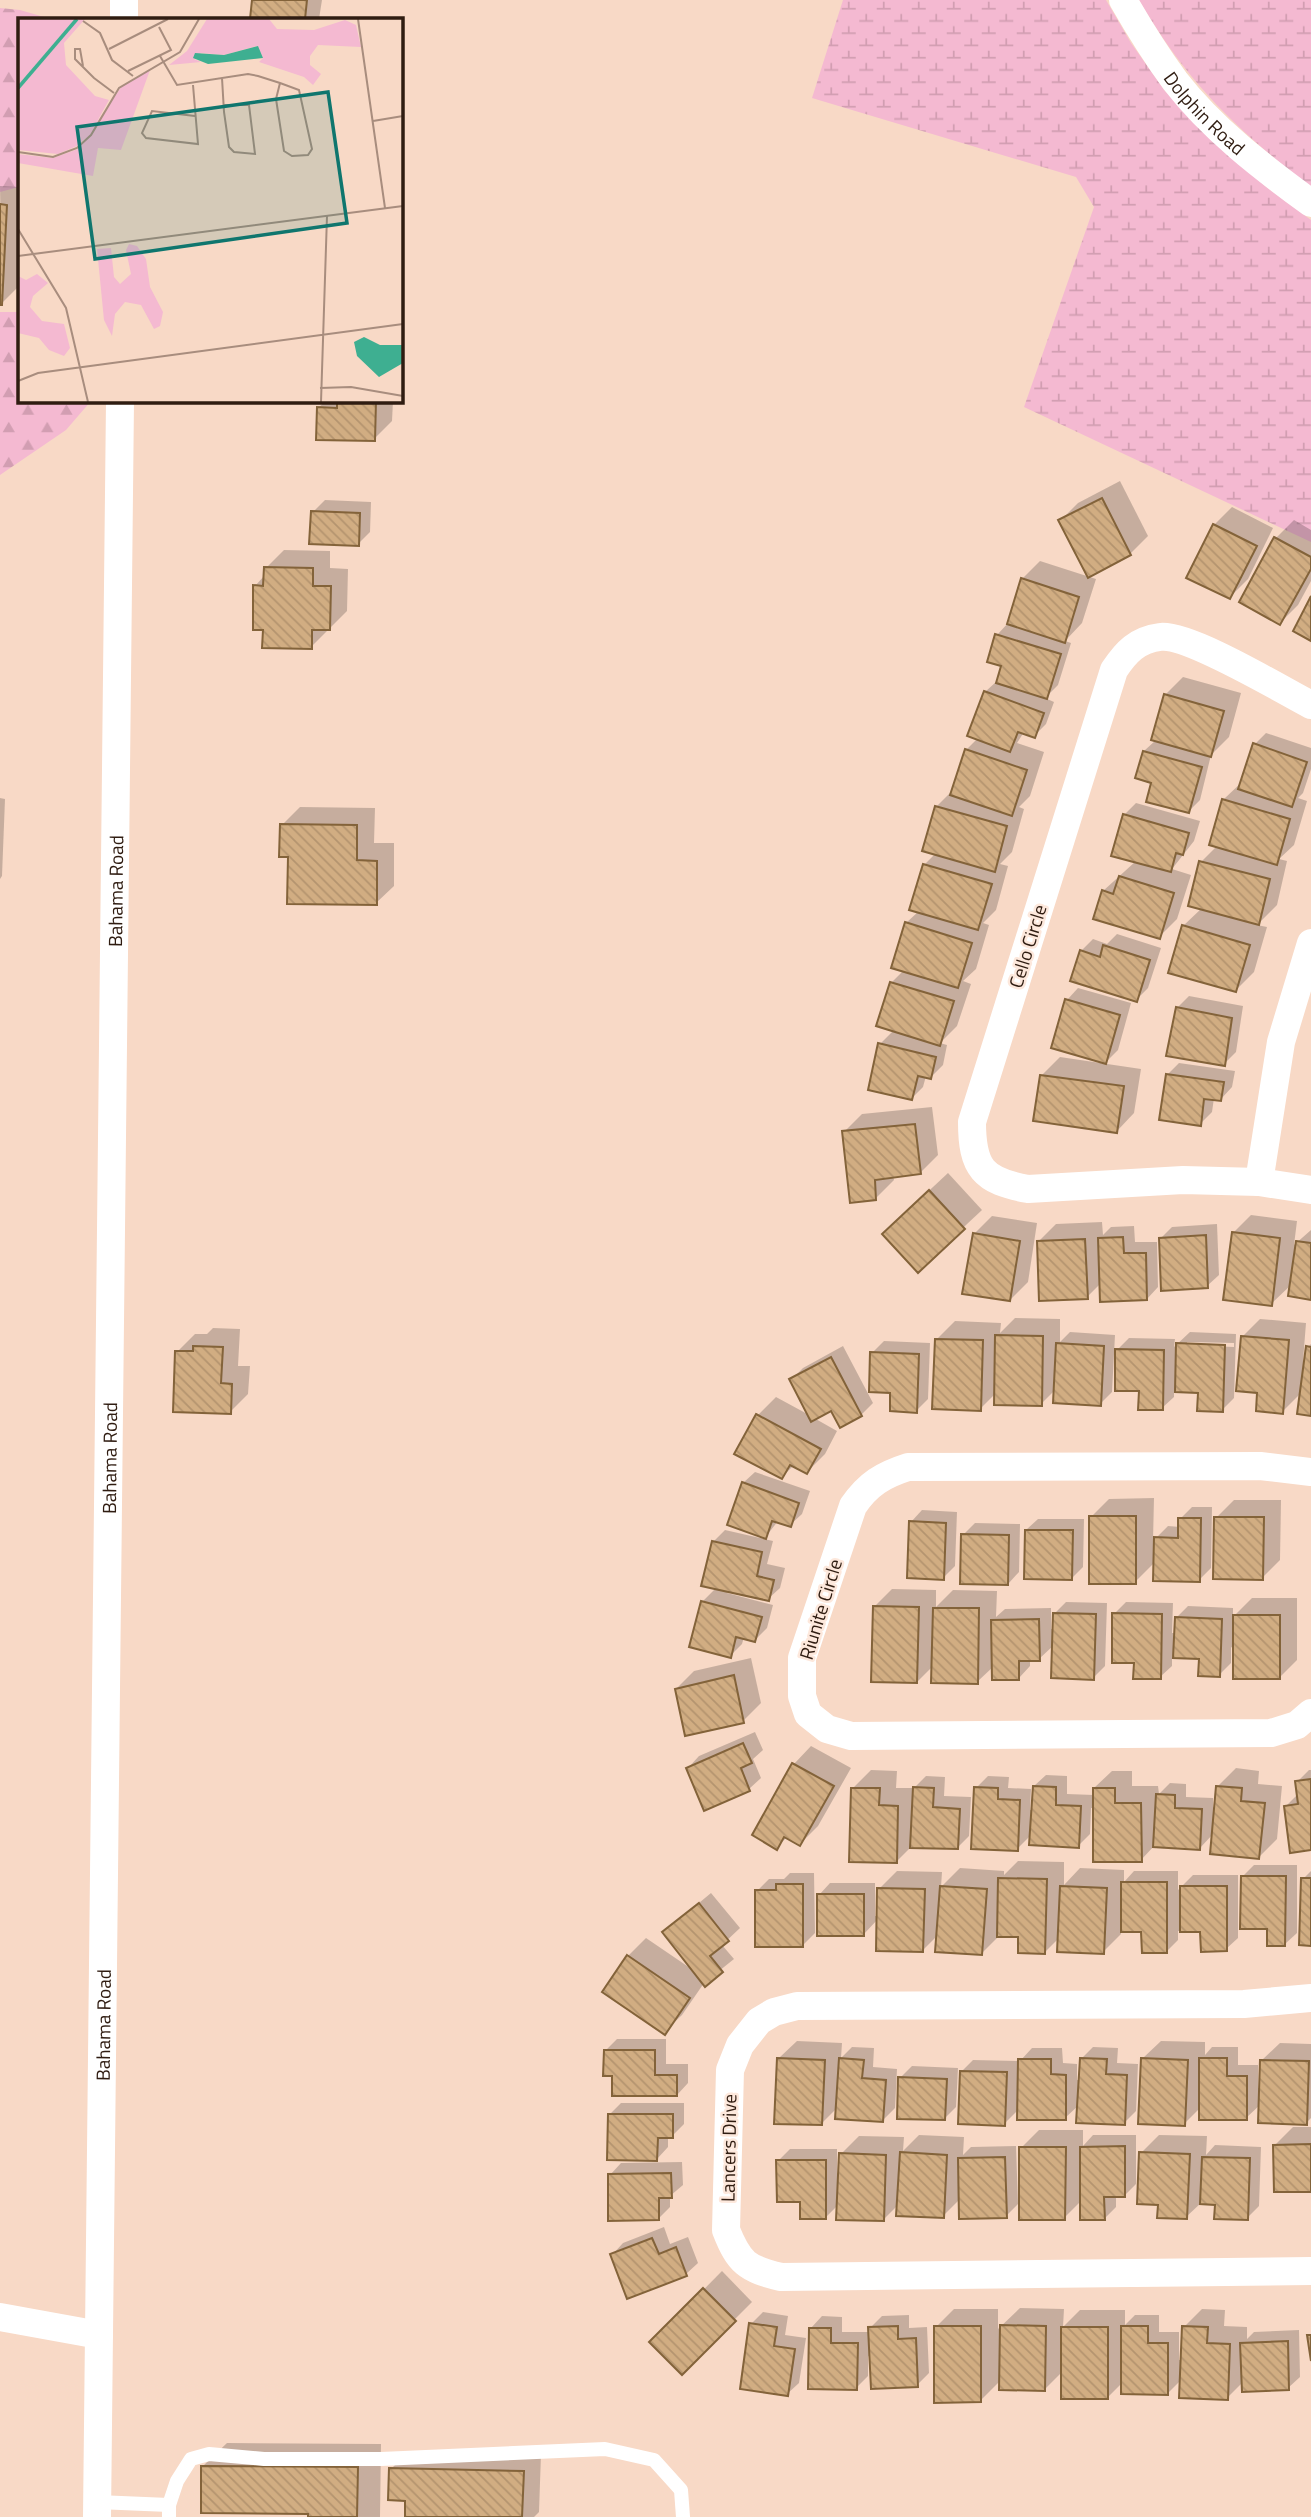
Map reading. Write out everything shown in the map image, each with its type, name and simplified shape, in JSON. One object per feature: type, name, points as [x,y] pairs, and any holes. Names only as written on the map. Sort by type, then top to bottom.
[{"type":"street","points":[[124,0],[124,18]]},
{"type":"street","name":"Dolphin Road","points":[[1123,0],[1144,37],[1177,83],[1219,128],[1274,176],[1311,203]]},
{"type":"street","name":"Bahama Road","points":[[97,2510],[120,402]]},
{"type":"street","name":"Cello Circle","points":[[1311,705],[1190,642],[1163,636],[1143,641],[1128,649],[1114,670],[972,1122],[972,1145],[979,1164],[990,1177],[1006,1185],[1028,1189],[1183,1180],[1259,1182],[1311,1190]]},
{"type":"street","points":[[1259,1182],[1281,1042],[1311,943]]},
{"type":"street","name":"Riunite Circle","points":[[1311,1472],[1259,1466],[908,1467],[883,1475],[864,1489],[853,1506],[802,1658],[802,1696],[808,1714],[827,1729],[851,1736],[1271,1733],[1297,1724],[1311,1713]]},
{"type":"street","name":"Lancers Drive","points":[[1311,1998],[1244,2004],[797,2006],[774,2012],[759,2021],[740,2045],[730,2070],[726,2230],[736,2254],[757,2272],[780,2277],[1311,2271]]},
{"type":"street","points":[[0,2317],[99,2335]]},
{"type":"lane","points":[[97,2510],[169,2511],[177,2481],[191,2459],[209,2454],[264,2459],[381,2459],[605,2449],[654,2460],[681,2490],[683,2517]]},
{"type":"green space","points":[[843,0],[1106,0],[1131,43],[1165,91],[1265,186],[1311,220],[1311,542],[1024,407],[1094,207],[1076,177],[812,98]]},
{"type":"green space","points":[[1139,0],[1311,0],[1311,187],[1236,125],[1215,103],[1175,56]]},
{"type":"green space","points":[[0,8],[20,10],[48,18],[18,18],[18,187],[0,192]]},
{"type":"green space","points":[[0,312],[18,312],[18,402],[90,402],[66,430],[0,475]]},
{"type":"building","points":[[252,0],[307,0],[305,18],[250,18]]},
{"type":"building","points":[[0,204],[7,205],[2,305],[0,305]]},
{"type":"building","points":[[337,402],[376,402],[375,441],[316,440],[317,407],[337,408]]},
{"type":"building","points":[[1102,498],[1131,555],[1088,578],[1058,520]]},
{"type":"building","points":[[311,511],[360,513],[359,546],[309,544]]},
{"type":"building","points":[[1213,524],[1257,546],[1230,599],[1186,578]]},
{"type":"building","points":[[1274,537],[1311,557],[1311,569],[1280,625],[1239,602]]},
{"type":"building","points":[[264,567],[313,568],[313,586],[331,586],[330,630],[312,630],[312,649],[262,648],[263,630],[253,630],[253,585],[263,586]]},
{"type":"building","points":[[1021,578],[1079,597],[1065,643],[1007,624]]},
{"type":"building","points":[[1311,596],[1311,641],[1293,631]]},
{"type":"building","points":[[995,634],[1061,654],[1047,699],[996,683],[1001,666],[987,662]]},
{"type":"building","points":[[984,691],[1044,713],[1035,738],[1018,732],[1010,752],[967,736]]},
{"type":"building","points":[[1164,694],[1224,711],[1211,757],[1151,740]]},
{"type":"building","points":[[1253,743],[1307,762],[1292,807],[1238,789]]},
{"type":"building","points":[[965,749],[1027,770],[1012,816],[950,795]]},
{"type":"building","points":[[1143,751],[1202,767],[1189,813],[1146,802],[1151,783],[1135,778]]},
{"type":"building","points":[[1222,799],[1290,819],[1277,865],[1209,845]]},
{"type":"building","points":[[935,806],[1007,826],[995,872],[922,851]]},
{"type":"building","points":[[1123,814],[1189,833],[1183,855],[1176,853],[1171,872],[1111,856]]},
{"type":"building","points":[[280,824],[357,825],[357,860],[377,861],[377,905],[287,904],[288,857],[279,857]]},
{"type":"building","points":[[1199,861],[1270,879],[1259,925],[1188,906]]},
{"type":"building","points":[[923,864],[992,884],[978,930],[909,910]]},
{"type":"building","points":[[1119,876],[1174,893],[1160,939],[1093,919],[1102,890],[1113,894]]},
{"type":"building","points":[[905,922],[972,943],[958,988],[891,968]]},
{"type":"building","points":[[1182,925],[1250,945],[1236,992],[1168,973]]},
{"type":"building","points":[[1103,945],[1150,960],[1137,1002],[1070,981],[1080,950],[1100,957]]},
{"type":"building","points":[[890,982],[954,1001],[940,1046],[876,1026]]},
{"type":"building","points":[[1065,999],[1120,1015],[1106,1064],[1051,1048]]},
{"type":"building","points":[[1176,1007],[1232,1018],[1225,1066],[1166,1056]]},
{"type":"building","points":[[878,1043],[936,1057],[931,1079],[918,1076],[912,1100],[868,1090]]},
{"type":"building","points":[[1166,1074],[1224,1082],[1221,1101],[1204,1099],[1201,1126],[1159,1120]]},
{"type":"building","points":[[1040,1075],[1124,1086],[1117,1133],[1033,1121]]},
{"type":"building","points":[[915,1124],[921,1174],[875,1180],[876,1200],[850,1203],[842,1131]]},
{"type":"building","points":[[929,1190],[965,1229],[918,1273],[882,1234]]},
{"type":"building","points":[[1232,1232],[1280,1238],[1272,1306],[1223,1300]]},
{"type":"building","points":[[973,1233],[1020,1241],[1010,1301],[962,1294]]},
{"type":"building","points":[[1206,1235],[1208,1288],[1161,1291],[1159,1238]]},
{"type":"building","points":[[1123,1237],[1124,1253],[1146,1253],[1147,1300],[1100,1302],[1098,1238]]},
{"type":"building","points":[[1085,1239],[1088,1299],[1039,1301],[1037,1241]]},
{"type":"building","points":[[1296,1241],[1311,1243],[1311,1300],[1288,1296]]},
{"type":"building","points":[[995,1335],[1043,1336],[1042,1406],[994,1405]]},
{"type":"building","points":[[1241,1336],[1289,1340],[1283,1414],[1256,1411],[1257,1393],[1236,1391]]},
{"type":"building","points":[[935,1339],[983,1340],[981,1411],[932,1409]]},
{"type":"building","points":[[1056,1343],[1104,1346],[1101,1406],[1053,1403]]},
{"type":"building","points":[[1176,1343],[1225,1345],[1223,1412],[1197,1411],[1198,1393],[1175,1392]]},
{"type":"building","points":[[193,1346],[223,1347],[221,1383],[232,1384],[231,1414],[173,1412],[175,1351],[193,1351]]},
{"type":"building","points":[[1306,1346],[1311,1347],[1311,1416],[1297,1414]]},
{"type":"building","points":[[1115,1349],[1164,1350],[1163,1410],[1138,1410],[1139,1391],[1115,1391]]},
{"type":"building","points":[[870,1352],[919,1354],[917,1413],[890,1411],[890,1393],[869,1392]]},
{"type":"building","points":[[831,1357],[862,1416],[840,1428],[831,1411],[811,1422],[789,1379]]},
{"type":"building","points":[[756,1414],[821,1449],[807,1474],[790,1465],[782,1479],[734,1454]]},
{"type":"building","points":[[742,1482],[799,1503],[791,1527],[772,1521],[766,1539],[727,1525]]},
{"type":"building","points":[[1089,1516],[1136,1516],[1136,1584],[1089,1584]]},
{"type":"building","points":[[1214,1517],[1264,1517],[1263,1580],[1213,1579]]},
{"type":"building","points":[[1178,1518],[1201,1518],[1200,1582],[1153,1581],[1154,1537],[1178,1538]]},
{"type":"building","points":[[909,1521],[946,1523],[944,1580],[907,1578]]},
{"type":"building","points":[[1025,1530],[1073,1530],[1072,1580],[1024,1579]]},
{"type":"building","points":[[961,1534],[1009,1535],[1008,1585],[960,1584]]},
{"type":"building","points":[[712,1541],[762,1552],[757,1576],[774,1580],[769,1601],[701,1586]]},
{"type":"building","points":[[701,1601],[762,1617],[755,1642],[736,1637],[731,1658],[689,1647]]},
{"type":"building","points":[[873,1606],[919,1607],[917,1683],[871,1682]]},
{"type":"building","points":[[933,1608],[979,1608],[978,1684],[931,1683]]},
{"type":"building","points":[[1053,1613],[1096,1614],[1094,1680],[1051,1678]]},
{"type":"building","points":[[1112,1613],[1162,1614],[1161,1679],[1133,1679],[1134,1663],[1112,1663]]},
{"type":"building","points":[[1233,1615],[1280,1615],[1280,1679],[1233,1679]]},
{"type":"building","points":[[1175,1617],[1222,1619],[1220,1677],[1198,1676],[1199,1659],[1173,1658]]},
{"type":"building","points":[[1039,1619],[1040,1661],[1019,1661],[1019,1680],[992,1680],[991,1620]]},
{"type":"building","points":[[734,1675],[744,1723],[685,1736],[675,1689]]},
{"type":"building","points":[[743,1743],[752,1763],[741,1768],[750,1791],[704,1811],[686,1768]]},
{"type":"building","points":[[792,1763],[834,1786],[800,1846],[784,1837],[777,1850],[752,1835]]},
{"type":"building","points":[[1311,1779],[1311,1850],[1290,1853],[1284,1806],[1298,1804],[1295,1781]]},
{"type":"building","points":[[1033,1786],[1056,1787],[1056,1805],[1081,1806],[1079,1848],[1029,1845]]},
{"type":"building","points":[[1216,1786],[1242,1788],[1241,1801],[1265,1803],[1259,1859],[1210,1854]]},
{"type":"building","points":[[913,1787],[934,1788],[933,1807],[960,1809],[958,1849],[910,1848]]},
{"type":"building","points":[[974,1787],[998,1788],[998,1799],[1020,1800],[1018,1851],[971,1849]]},
{"type":"building","points":[[851,1788],[880,1788],[879,1805],[898,1806],[897,1863],[849,1862]]},
{"type":"building","points":[[1093,1788],[1115,1788],[1115,1803],[1141,1803],[1142,1862],[1093,1862]]},
{"type":"building","points":[[1156,1794],[1175,1795],[1175,1808],[1202,1809],[1200,1850],[1153,1847]]},
{"type":"building","points":[[1241,1876],[1286,1876],[1285,1946],[1267,1946],[1267,1929],[1240,1929]]},
{"type":"building","points":[[998,1878],[1047,1879],[1045,1954],[1018,1953],[1018,1937],[997,1937]]},
{"type":"building","points":[[1301,1878],[1311,1878],[1311,1946],[1299,1945]]},
{"type":"building","points":[[1121,1882],[1167,1882],[1167,1953],[1142,1953],[1141,1932],[1121,1932]]},
{"type":"building","points":[[776,1884],[803,1884],[803,1947],[755,1947],[755,1890],[776,1890]]},
{"type":"building","points":[[940,1886],[987,1889],[982,1955],[935,1952]]},
{"type":"building","points":[[1060,1886],[1107,1888],[1104,1954],[1057,1952]]},
{"type":"building","points":[[1180,1886],[1227,1886],[1227,1951],[1201,1952],[1200,1932],[1180,1932]]},
{"type":"building","points":[[877,1888],[925,1889],[923,1952],[876,1951]]},
{"type":"building","points":[[817,1894],[864,1894],[864,1936],[817,1936]]},
{"type":"building","points":[[699,1903],[729,1941],[710,1956],[723,1972],[705,1987],[662,1932]]},
{"type":"building","points":[[627,1955],[690,1998],[665,2035],[602,1992]]},
{"type":"building","points":[[604,2050],[655,2050],[655,2075],[677,2075],[677,2096],[612,2096],[612,2076],[603,2076]]},
{"type":"building","points":[[777,2058],[825,2060],[822,2125],[774,2124]]},
{"type":"building","points":[[839,2058],[864,2060],[862,2078],[886,2080],[883,2122],[835,2119]]},
{"type":"building","points":[[1080,2058],[1107,2059],[1106,2074],[1127,2075],[1125,2125],[1076,2123]]},
{"type":"building","points":[[1141,2058],[1188,2060],[1185,2126],[1138,2124]]},
{"type":"building","points":[[1199,2058],[1227,2058],[1227,2076],[1247,2076],[1247,2120],[1199,2120]]},
{"type":"building","points":[[1018,2059],[1051,2059],[1051,2074],[1066,2075],[1066,2120],[1017,2120]]},
{"type":"building","points":[[1260,2060],[1309,2061],[1307,2125],[1258,2123]]},
{"type":"building","points":[[960,2071],[1007,2072],[1005,2126],[958,2124]]},
{"type":"building","points":[[898,2077],[947,2079],[945,2120],[897,2119]]},
{"type":"building","points":[[608,2114],[673,2114],[673,2138],[658,2138],[657,2161],[607,2160]]},
{"type":"building","points":[[1311,2144],[1311,2192],[1274,2192],[1273,2145]]},
{"type":"building","points":[[1125,2146],[1125,2197],[1104,2197],[1105,2220],[1080,2220],[1080,2147]]},
{"type":"building","points":[[1019,2147],[1066,2147],[1065,2220],[1019,2220]]},
{"type":"building","points":[[900,2152],[947,2155],[944,2218],[896,2216]]},
{"type":"building","points":[[1139,2152],[1190,2154],[1187,2219],[1157,2218],[1158,2205],[1137,2204]]},
{"type":"building","points":[[839,2153],[886,2155],[884,2221],[836,2220]]},
{"type":"building","points":[[1005,2157],[1007,2218],[959,2219],[958,2158]]},
{"type":"building","points":[[1202,2157],[1250,2158],[1248,2220],[1214,2219],[1215,2205],[1200,2204]]},
{"type":"building","points":[[776,2160],[826,2160],[826,2219],[800,2219],[800,2202],[777,2202]]},
{"type":"building","points":[[671,2173],[672,2198],[659,2198],[659,2220],[608,2221],[608,2174]]},
{"type":"building","points":[[652,2238],[659,2254],[676,2247],[687,2276],[627,2299],[610,2254]]},
{"type":"building","points":[[703,2288],[736,2321],[682,2375],[649,2342]]},
{"type":"building","points":[[749,2323],[777,2327],[774,2346],[795,2349],[788,2396],[740,2389]]},
{"type":"building","points":[[1000,2325],[1046,2326],[1045,2391],[999,2390]]},
{"type":"building","points":[[898,2326],[898,2339],[916,2338],[918,2387],[871,2389],[868,2327]]},
{"type":"building","points":[[934,2326],[981,2326],[981,2402],[934,2403]]},
{"type":"building","points":[[1121,2326],[1148,2326],[1148,2343],[1168,2343],[1168,2395],[1121,2394]]},
{"type":"building","points":[[1182,2326],[1208,2327],[1207,2343],[1230,2344],[1228,2400],[1179,2398]]},
{"type":"building","points":[[1061,2327],[1108,2327],[1108,2399],[1061,2399]]},
{"type":"building","points":[[809,2328],[831,2328],[831,2343],[858,2343],[857,2390],[808,2389]]},
{"type":"building","points":[[1307,2335],[1311,2335],[1311,2361]]},
{"type":"building","points":[[1288,2341],[1289,2390],[1242,2392],[1240,2343]]},
{"type":"building","points":[[201,2466],[358,2467],[357,2517],[201,2513]]},
{"type":"building","points":[[389,2468],[524,2471],[522,2517],[405,2517],[405,2501],[388,2500]]}]
